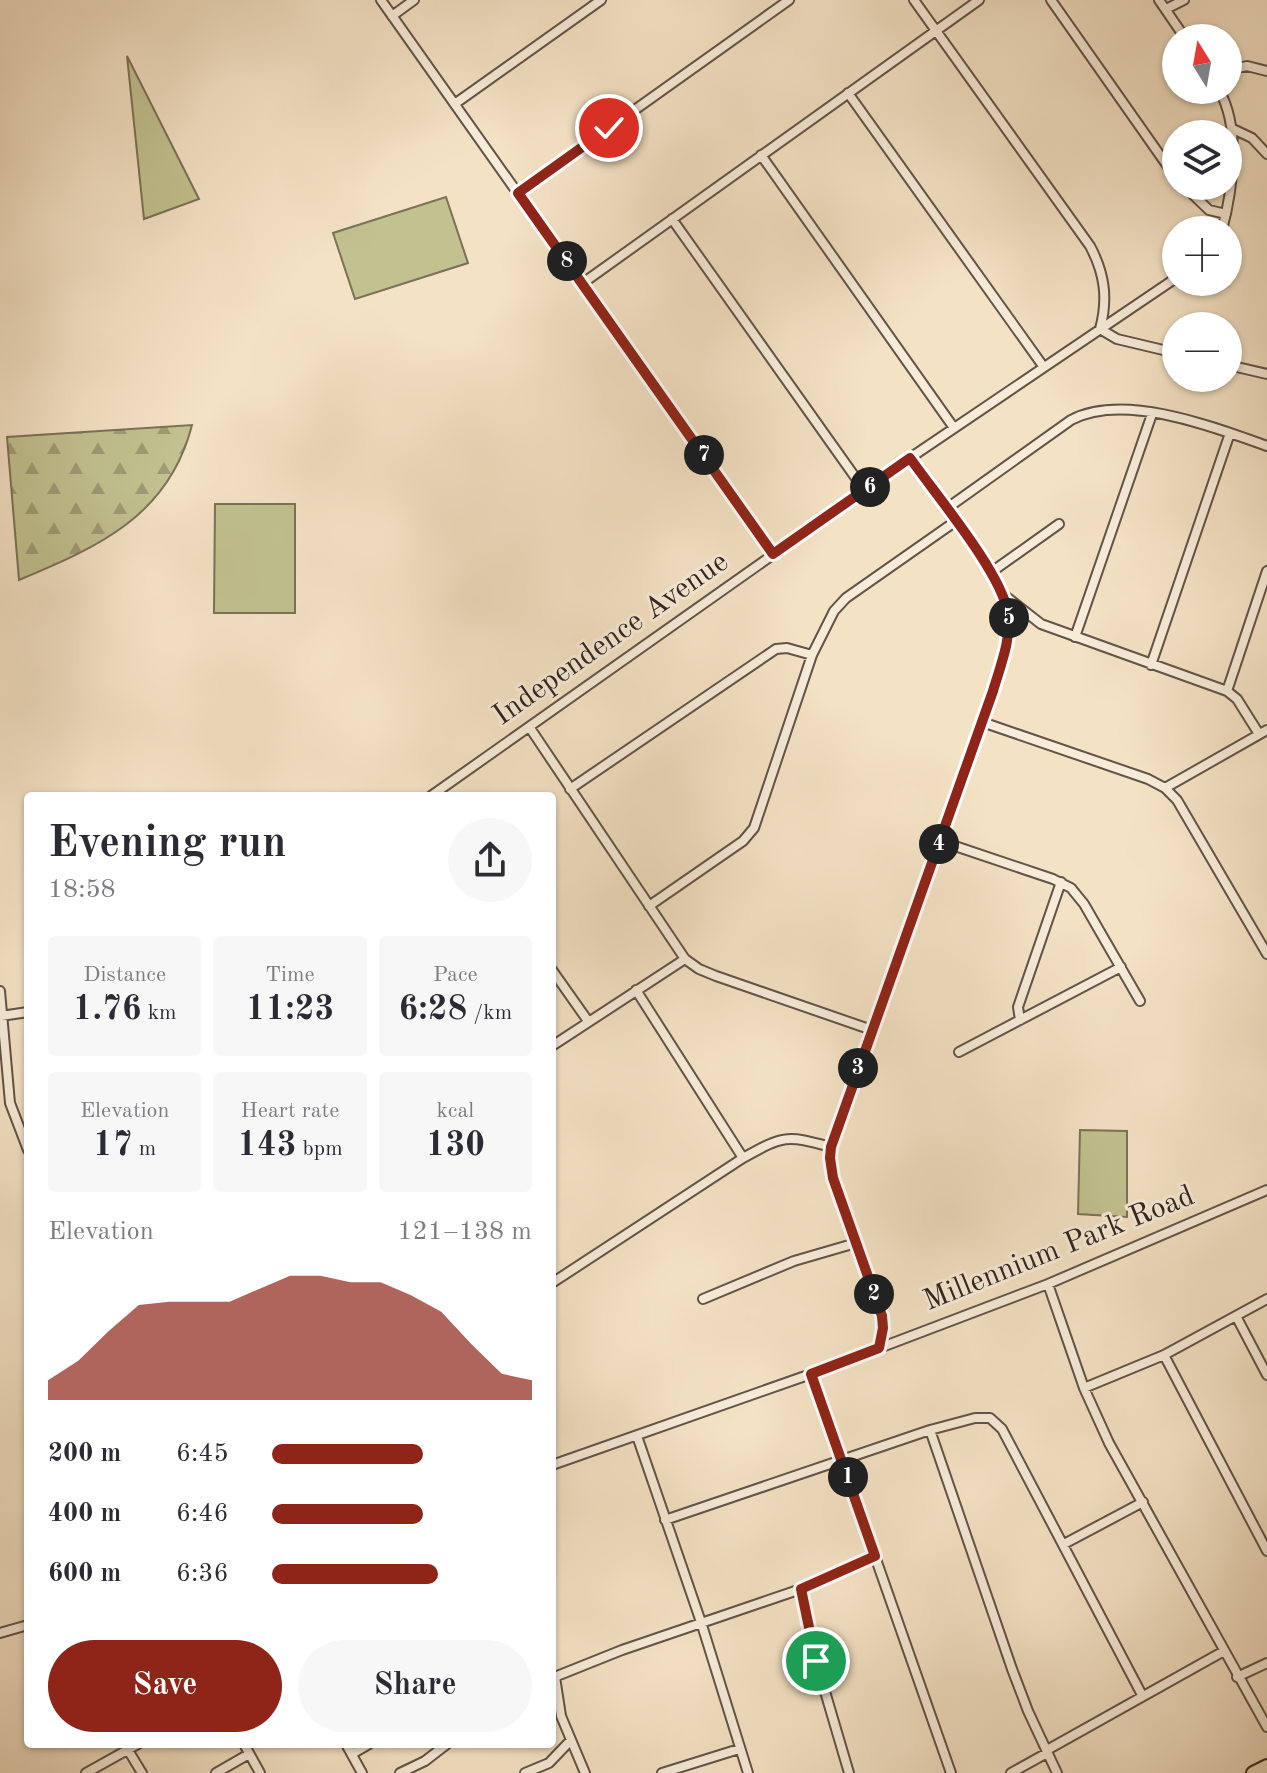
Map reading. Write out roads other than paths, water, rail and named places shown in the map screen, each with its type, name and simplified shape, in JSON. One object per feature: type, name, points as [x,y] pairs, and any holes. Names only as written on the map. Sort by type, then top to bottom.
[{"type":"highway","points":[[1253,1773],[1267,1766]]},
{"type":"street","points":[[381,0],[773,554]]},
{"type":"street","points":[[392,16],[414,0]]},
{"type":"street","points":[[456,103],[601,0]]},
{"type":"street","points":[[518,193],[789,0]]},
{"type":"street","points":[[914,0],[1090,246],[1104,286],[1105,308],[1100,329],[1117,339],[1162,350]]},
{"type":"street","points":[[583,283],[979,0]]},
{"type":"street","points":[[1051,0],[1162,158]]},
{"type":"street","points":[[1159,0],[1176,24]]},
{"type":"street","points":[[1166,9],[1184,0]]},
{"type":"street","points":[[1242,67],[1267,71]]},
{"type":"street","points":[[848,93],[1043,366]]},
{"type":"street","points":[[1242,133],[1252,138],[1267,154]]},
{"type":"street","points":[[761,155],[954,428]]},
{"type":"street","points":[[1199,200],[1209,210],[1226,214],[1227,200]]},
{"type":"street","points":[[672,219],[865,491]]},
{"type":"street","name":"Independence Avenue","points":[[437,792],[910,458],[1162,287]]},
{"type":"street","points":[[1242,368],[1267,374]]},
{"type":"street","points":[[946,509],[1081,414],[1104,409],[1177,417],[1267,446]]},
{"type":"street","points":[[1075,637],[1152,414]]},
{"type":"street","points":[[1151,665],[1230,433]]},
{"type":"street","points":[[879,1348],[882,1316],[831,1168],[831,1147],[982,722],[1005,648],[1009,615],[1003,595],[990,573],[910,458]]},
{"type":"street","points":[[649,906],[750,835],[760,815],[812,655],[829,618],[840,603],[956,521]]},
{"type":"street","points":[[990,573],[1059,524]]},
{"type":"street","points":[[1227,691],[1264,590],[1267,571]]},
{"type":"street","points":[[1003,595],[1041,624],[1227,691],[1263,732],[1165,788]]},
{"type":"street","points":[[570,789],[776,649],[787,648],[812,655]]},
{"type":"street","points":[[982,722],[1148,779],[1165,788],[1177,800],[1267,954]]},
{"type":"street","points":[[530,728],[685,959],[716,976],[872,1030]]},
{"type":"street","points":[[940,841],[1071,888],[1084,904],[1140,1001]]},
{"type":"street","points":[[1020,1020],[1018,1007],[1061,882]]},
{"type":"street","points":[[556,1043],[685,959]]},
{"type":"street","points":[[959,1052],[1121,967]]},
{"type":"street","points":[[556,976],[588,1021]]},
{"type":"street","points":[[636,990],[743,1158]]},
{"type":"street","points":[[0,991],[10,1103],[24,1140]]},
{"type":"street","points":[[2,1016],[24,1013]]},
{"type":"street","points":[[556,1280],[743,1158],[784,1138],[798,1138],[831,1147]]},
{"type":"street","name":"Millennium Park Road","points":[[556,1464],[811,1374],[1048,1284],[1267,1190]]},
{"type":"street","points":[[703,1299],[794,1261],[856,1243]]},
{"type":"street","points":[[1048,1284],[1084,1388],[1109,1443],[1267,1727]]},
{"type":"street","points":[[1084,1388],[1164,1355],[1267,1299]]},
{"type":"street","points":[[1236,1316],[1267,1375]]},
{"type":"street","points":[[1164,1355],[1267,1551]]},
{"type":"street","points":[[811,1374],[951,1773]]},
{"type":"street","points":[[665,1520],[930,1430],[983,1417],[997,1422],[1142,1695]]},
{"type":"street","points":[[930,1430],[1012,1669],[1057,1773]]},
{"type":"street","points":[[637,1436],[701,1622],[748,1773]]},
{"type":"street","points":[[1064,1544],[1143,1502]]},
{"type":"street","points":[[556,1676],[801,1589],[875,1556]]},
{"type":"street","points":[[801,1589],[816,1661],[849,1773]]},
{"type":"street","points":[[0,1633],[24,1626]]},
{"type":"street","points":[[1011,1773],[1142,1695],[1224,1651]]},
{"type":"street","points":[[1237,1677],[1267,1663]]},
{"type":"street","points":[[556,1692],[561,1716],[585,1773]]},
{"type":"street","points":[[556,1711],[561,1716]]},
{"type":"street","points":[[525,1773],[549,1763],[571,1740]]},
{"type":"street","points":[[86,1773],[131,1748]]},
{"type":"street","points":[[246,1748],[260,1773]]},
{"type":"street","points":[[348,1748],[362,1773]]},
{"type":"street","points":[[352,1754],[362,1748]]},
{"type":"street","points":[[400,1773],[425,1761],[442,1748]]},
{"type":"street","points":[[662,1773],[739,1749]]},
{"type":"street","points":[[128,1750],[142,1773]]},
{"type":"street","points":[[216,1773],[249,1754]]},
{"type":"street","points":[[421,1773],[425,1761]]}]
